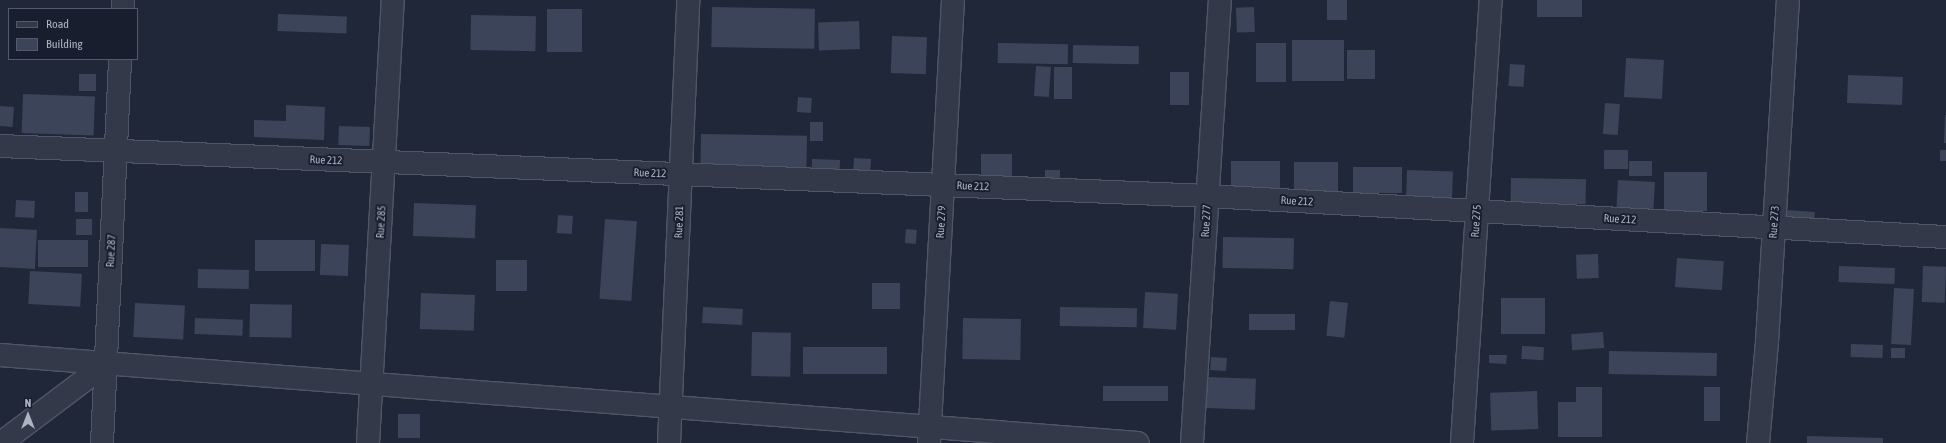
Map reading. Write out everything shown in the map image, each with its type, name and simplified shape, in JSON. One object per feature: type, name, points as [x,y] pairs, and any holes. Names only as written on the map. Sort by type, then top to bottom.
[{"type":"street","name":"Rue 285","points":[[368,443],[393,0]]},
{"type":"street","name":"Rue 281","points":[[669,443],[688,0]]},
{"type":"street","name":"Rue 279","points":[[929,435],[953,0]]},
{"type":"street","name":"Rue 277","points":[[1192,443],[1220,0]]},
{"type":"street","name":"Rue 275","points":[[1462,443],[1491,0]]},
{"type":"street","name":"Rue 273","points":[[1758,443],[1774,228],[1788,0]]},
{"type":"street","name":"Rue 287","points":[[102,443],[120,60]]},
{"type":"street","name":"Rue 212","points":[[0,146],[1207,196],[1946,237]]},
{"type":"street","points":[[0,355],[671,407],[929,435],[1138,443]]},
{"type":"street","points":[[1,443],[106,364]]},
{"type":"building","points":[[1327,0],[1347,0],[1347,20],[1327,20]]},
{"type":"building","points":[[1537,0],[1582,0],[1582,17],[1537,17]]},
{"type":"building","points":[[712,7],[815,9],[814,49],[711,47]]},
{"type":"building","points":[[1254,7],[1255,32],[1237,33],[1236,8]]},
{"type":"building","points":[[547,9],[582,9],[582,52],[547,52]]},
{"type":"building","points":[[278,14],[347,16],[346,33],[277,31]]},
{"type":"building","points":[[471,15],[536,16],[535,51],[470,50]]},
{"type":"building","points":[[859,21],[860,49],[819,50],[818,22]]},
{"type":"building","points":[[892,36],[927,37],[926,74],[891,73]]},
{"type":"building","points":[[1292,40],[1344,40],[1344,81],[1292,81]]},
{"type":"building","points":[[998,43],[1068,44],[1068,64],[998,63]]},
{"type":"building","points":[[1256,43],[1286,43],[1286,82],[1256,82]]},
{"type":"building","points":[[1073,45],[1139,46],[1139,64],[1073,63]]},
{"type":"building","points":[[1347,50],[1375,50],[1375,79],[1347,79]]},
{"type":"building","points":[[1626,58],[1664,60],[1662,99],[1624,97]]},
{"type":"building","points":[[1510,64],[1525,65],[1523,87],[1508,86]]},
{"type":"building","points":[[1036,66],[1051,67],[1049,97],[1034,96]]},
{"type":"building","points":[[1054,67],[1072,67],[1072,99],[1054,99]]},
{"type":"building","points":[[1170,72],[1189,72],[1189,105],[1170,105]]},
{"type":"building","points":[[79,74],[96,74],[96,91],[79,91]]},
{"type":"building","points":[[1848,75],[1903,77],[1902,105],[1847,103]]},
{"type":"building","points":[[23,94],[95,97],[94,135],[22,133]]},
{"type":"building","points":[[798,97],[812,98],[811,113],[797,112]]},
{"type":"building","points":[[1605,103],[1620,104],[1618,135],[1603,134]]},
{"type":"building","points":[[286,105],[325,107],[324,140],[254,137],[254,120],[286,121]]},
{"type":"building","points":[[0,106],[14,107],[13,127],[0,126]]},
{"type":"building","points":[[1945,115],[1946,143],[1944,143]]},
{"type":"building","points":[[810,122],[823,122],[823,141],[810,141]]},
{"type":"building","points":[[339,126],[370,127],[369,146],[338,145]]},
{"type":"building","points":[[701,134],[807,136],[806,170],[700,168]]},
{"type":"building","points":[[1604,150],[1628,150],[1628,169],[1604,169]]},
{"type":"building","points":[[1940,150],[1946,150],[1946,161],[1940,161]]},
{"type":"building","points":[[981,154],[1012,154],[1012,184],[981,184]]},
{"type":"building","points":[[854,158],[871,159],[870,174],[853,173]]},
{"type":"building","points":[[812,159],[840,160],[840,170],[812,169]]},
{"type":"building","points":[[1231,161],[1280,161],[1280,195],[1231,195]]},
{"type":"building","points":[[1629,161],[1652,161],[1652,176],[1629,176]]},
{"type":"building","points":[[1294,162],[1338,162],[1338,194],[1294,194]]},
{"type":"building","points":[[1353,167],[1402,167],[1402,193],[1353,193]]},
{"type":"building","points":[[1045,170],[1060,170],[1060,189],[1045,189]]},
{"type":"building","points":[[1407,170],[1453,172],[1452,200],[1406,198]]},
{"type":"building","points":[[1664,172],[1707,172],[1707,211],[1664,211]]},
{"type":"building","points":[[1511,178],[1586,179],[1586,204],[1511,203]]},
{"type":"building","points":[[1618,180],[1655,182],[1654,209],[1617,207]]},
{"type":"building","points":[[75,192],[88,192],[88,212],[75,212]]},
{"type":"building","points":[[16,200],[35,201],[34,218],[15,217]]},
{"type":"building","points":[[414,203],[476,205],[475,238],[413,236]]},
{"type":"building","points":[[1786,210],[1815,212],[1814,224],[1785,222]]},
{"type":"building","points":[[558,215],[573,216],[572,234],[557,233]]},
{"type":"building","points":[[76,219],[92,219],[92,235],[76,235]]},
{"type":"building","points":[[605,219],[637,221],[631,301],[599,299]]},
{"type":"building","points":[[0,228],[37,230],[35,269],[0,267]]},
{"type":"building","points":[[906,229],[917,230],[916,244],[905,243]]},
{"type":"building","points":[[1223,237],[1294,238],[1293,269],[1222,268]]},
{"type":"building","points":[[38,240],[88,240],[88,267],[38,267]]},
{"type":"building","points":[[255,240],[315,240],[315,271],[255,271]]},
{"type":"building","points":[[321,244],[349,245],[348,276],[320,275]]},
{"type":"building","points":[[1598,254],[1599,278],[1577,279],[1576,255]]},
{"type":"building","points":[[1677,258],[1724,261],[1722,290],[1675,287]]},
{"type":"building","points":[[496,260],[527,260],[527,291],[496,291]]},
{"type":"building","points":[[1839,266],[1895,268],[1894,284],[1838,282]]},
{"type":"building","points":[[1923,266],[1946,267],[1945,303],[1922,302]]},
{"type":"building","points":[[198,269],[249,270],[249,289],[198,288]]},
{"type":"building","points":[[30,271],[82,274],[80,307],[28,304]]},
{"type":"building","points":[[872,283],[900,283],[900,309],[872,309]]},
{"type":"building","points":[[1894,288],[1914,289],[1911,345],[1891,344]]},
{"type":"building","points":[[1145,292],[1178,294],[1176,330],[1143,328]]},
{"type":"building","points":[[421,293],[475,295],[474,331],[420,329]]},
{"type":"building","points":[[1501,298],[1545,298],[1545,334],[1501,334]]},
{"type":"building","points":[[1330,301],[1348,303],[1344,338],[1326,336]]},
{"type":"building","points":[[135,303],[185,306],[183,340],[133,337]]},
{"type":"building","points":[[250,304],[292,305],[291,338],[249,337]]},
{"type":"building","points":[[703,307],[743,309],[742,325],[702,323]]},
{"type":"building","points":[[1060,307],[1137,308],[1137,327],[1060,326]]},
{"type":"building","points":[[1249,314],[1295,314],[1295,330],[1249,330]]},
{"type":"building","points":[[195,318],[243,320],[242,336],[194,334]]},
{"type":"building","points":[[963,318],[1021,319],[1020,360],[962,359]]},
{"type":"building","points":[[752,332],[791,333],[790,377],[751,376]]},
{"type":"building","points":[[1603,332],[1604,348],[1572,350],[1571,334]]},
{"type":"building","points":[[1851,344],[1883,345],[1883,358],[1851,357]]},
{"type":"building","points":[[1522,346],[1544,347],[1543,360],[1521,359]]},
{"type":"building","points":[[803,347],[887,347],[887,374],[803,374]]},
{"type":"building","points":[[1891,348],[1905,348],[1905,358],[1891,358]]},
{"type":"building","points":[[1609,351],[1717,353],[1717,376],[1609,374]]},
{"type":"building","points":[[1489,355],[1507,355],[1506,364],[1489,363]]},
{"type":"building","points":[[1211,357],[1227,358],[1226,371],[1210,370]]},
{"type":"building","points":[[1206,377],[1256,379],[1255,410],[1205,408]]},
{"type":"building","points":[[1103,386],[1168,386],[1168,401],[1103,401]]},
{"type":"building","points":[[1576,387],[1602,387],[1602,437],[1558,437],[1558,402],[1576,402]]},
{"type":"building","points":[[1704,387],[1720,387],[1720,421],[1704,421]]},
{"type":"building","points":[[1537,391],[1538,429],[1491,431],[1490,393]]},
{"type":"building","points":[[398,414],[420,414],[420,438],[398,438]]},
{"type":"building","points":[[1807,436],[1883,438],[1883,443],[1807,443]]}]
